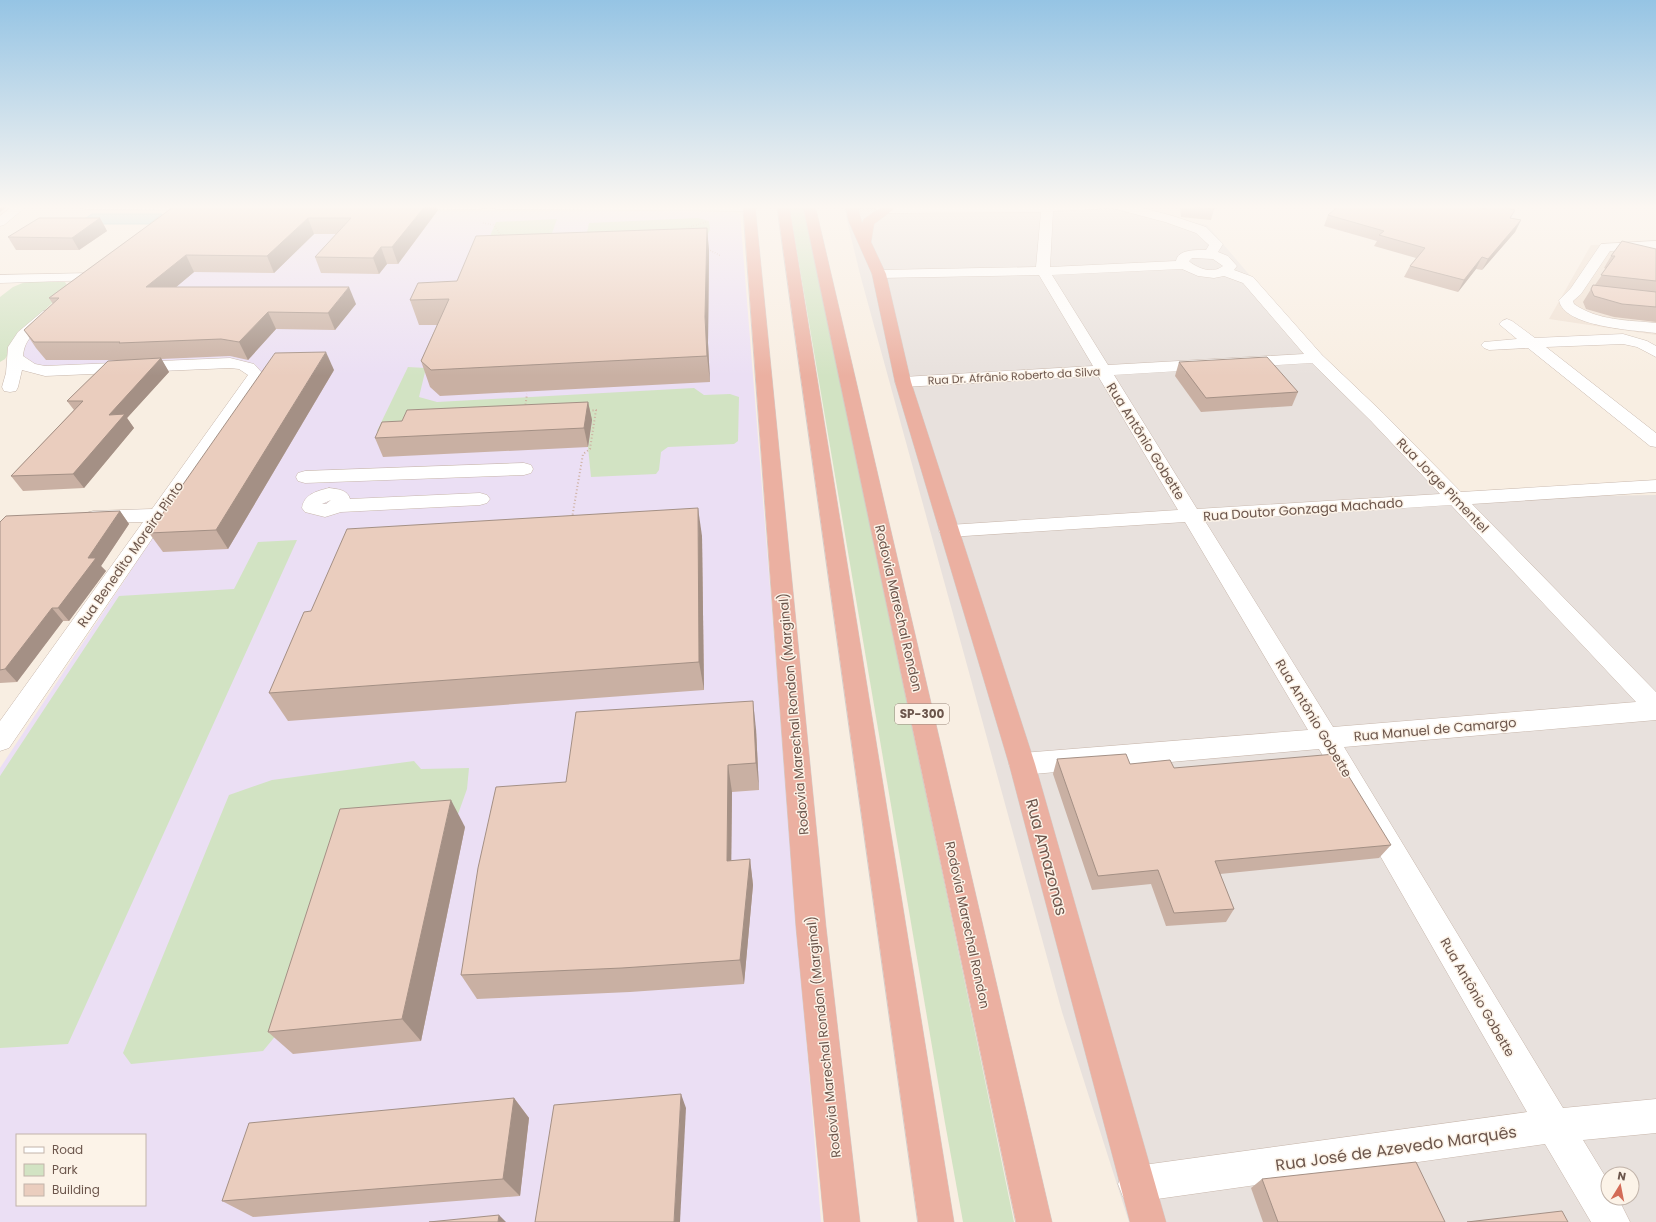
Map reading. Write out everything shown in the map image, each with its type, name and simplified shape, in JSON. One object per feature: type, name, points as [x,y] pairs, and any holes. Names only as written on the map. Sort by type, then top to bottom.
[{"type":"highway","name":"Rodovia Marechal Rondon (Marginal)","points":[[754,262],[811,927],[842,1222]]},
{"type":"highway","points":[[792,262],[936,1222]]},
{"type":"highway","name":"Rodovia Marechal Rondon","points":[[822,262],[1034,1222]]},
{"type":"highway","points":[[873,262],[879,274],[903,382],[949,531]]},
{"type":"highway","name":"Rua Amazonas","points":[[949,531],[1022,764],[1136,1184]]},
{"type":"highway","points":[[1136,1184],[1148,1222]]},
{"type":"street","points":[[1043,271],[1044,262]]},
{"type":"street","points":[[879,274],[1043,271],[1184,265],[1183,262]]},
{"type":"street","points":[[1225,272],[1230,266],[1227,262]]},
{"type":"street","points":[[1596,262],[1576,290],[1566,300],[1567,306],[1574,312],[1589,318],[1656,328]]},
{"type":"street","name":"Rua Jorge Pimentel","points":[[1184,265],[1191,269],[1205,273],[1225,272],[1248,280],[1316,358],[1377,417],[1656,708]]},
{"type":"street","points":[[75,292],[105,268]]},
{"type":"street","name":"Rua Antônio Gobette","points":[[1043,271],[1326,738],[1612,1222]]},
{"type":"street","points":[[0,290],[7,279],[92,277]]},
{"type":"street","points":[[1576,290],[1590,292]]},
{"type":"street","points":[[3,387],[14,373],[16,347],[23,335],[58,306]]},
{"type":"street","points":[[1507,324],[1656,442]]},
{"type":"street","points":[[1489,346],[1623,339],[1632,340],[1656,352]]},
{"type":"street","points":[[0,365],[15,357]]},
{"type":"street","points":[[15,357],[22,364],[32,369],[52,372]]},
{"type":"street","name":"Rua Dr. Afrânio Roberto da Silva","points":[[903,382],[1316,358]]},
{"type":"street","name":"Rua Benedito Moreira Pinto","points":[[1,738],[256,375],[251,368],[244,364],[52,372]]},
{"type":"street","points":[[3,387],[34,376],[52,372]]},
{"type":"street","points":[[305,477],[524,469]]},
{"type":"street","name":"Rua Doutor Gonzaga Machado","points":[[949,531],[1193,517],[1656,486]]},
{"type":"street","points":[[337,506],[480,499]]},
{"type":"street","points":[[78,518],[157,515]]},
{"type":"street","name":"Rua Manuel de Camargo","points":[[1022,764],[1656,708]]},
{"type":"street","name":"Rua José de Azevedo Marquês","points":[[1136,1184],[1554,1126],[1656,1116]]},
{"type":"path","points":[[523,415],[527,394]]},
{"type":"path","points":[[571,523],[583,454],[590,449],[596,410],[581,411]]},
{"type":"shaded area","points":[[129,262],[744,262],[821,1222],[0,1222],[0,768],[262,373],[244,363],[27,371],[17,358],[24,335]]},
{"type":"shaded area","points":[[857,262],[1238,262],[1303,338],[1466,498],[1656,495],[1656,1222],[1129,1222],[1062,1012]]},
{"type":"shaded area","points":[[1581,262],[1656,262],[1656,335],[1549,319]]},
{"type":"green space","points":[[799,262],[817,262],[1014,1222],[963,1222]]},
{"type":"green space","points":[[25,282],[65,282],[68,287],[20,335],[5,359],[0,362],[0,297],[13,287]]},
{"type":"green space","points":[[408,367],[426,368],[419,397],[437,402],[694,388],[704,395],[730,394],[739,397],[738,441],[734,444],[668,447],[661,452],[659,470],[656,474],[591,477],[588,447],[592,421],[390,441],[377,431]]},
{"type":"green space","points":[[297,540],[68,1044],[0,1048],[0,776],[119,596],[234,589],[258,542]]},
{"type":"green space","points":[[414,761],[421,769],[469,768],[467,789],[457,817],[263,1051],[131,1064],[123,1053],[229,795],[272,780]]},
{"type":"building","points":[[98,262],[177,262],[146,287],[349,287],[328,313],[268,312],[239,342],[221,339],[119,343],[120,342],[34,342],[24,330],[59,298],[49,298]]},
{"type":"building","points":[[465,262],[706,262],[705,317],[707,356],[431,370],[421,361],[449,299],[410,300],[418,283],[457,281]]},
{"type":"building","points":[[1413,262],[1478,262],[1464,280],[1410,266]]},
{"type":"building","points":[[1611,262],[1656,262],[1656,281],[1601,275]]},
{"type":"building","points":[[1593,285],[1656,292],[1656,307],[1622,304],[1594,296],[1591,289]]},
{"type":"building","points":[[326,352],[216,530],[149,533],[275,353]]},
{"type":"building","points":[[1267,357],[1298,392],[1206,398],[1179,362]]},
{"type":"building","points":[[161,358],[109,415],[125,414],[73,474],[11,476],[83,401],[67,401],[108,361]]},
{"type":"building","points":[[588,402],[584,428],[375,438],[382,422],[402,421],[407,410]]},
{"type":"building","points":[[698,508],[699,662],[269,693],[304,612],[311,611],[347,529]]},
{"type":"building","points":[[120,511],[88,558],[96,558],[58,608],[52,608],[5,669],[0,670],[0,522],[6,516]]},
{"type":"building","points":[[753,701],[756,763],[728,765],[727,861],[750,859],[740,960],[622,968],[461,975],[478,868],[496,787],[566,782],[576,712]]},
{"type":"building","points":[[1126,754],[1130,764],[1170,760],[1174,768],[1335,754],[1391,845],[1215,861],[1234,909],[1174,913],[1158,870],[1098,876],[1057,759]]},
{"type":"building","points":[[451,800],[402,1019],[268,1032],[340,809]]},
{"type":"building","points":[[681,1094],[674,1222],[535,1222],[554,1105]]},
{"type":"building","points":[[514,1098],[503,1179],[222,1201],[249,1123]]},
{"type":"building","points":[[1416,1162],[1445,1222],[1278,1222],[1262,1179]]},
{"type":"building","points":[[1562,1211],[1568,1222],[1467,1222]]},
{"type":"building","points":[[499,1215],[498,1222],[429,1222]]}]
